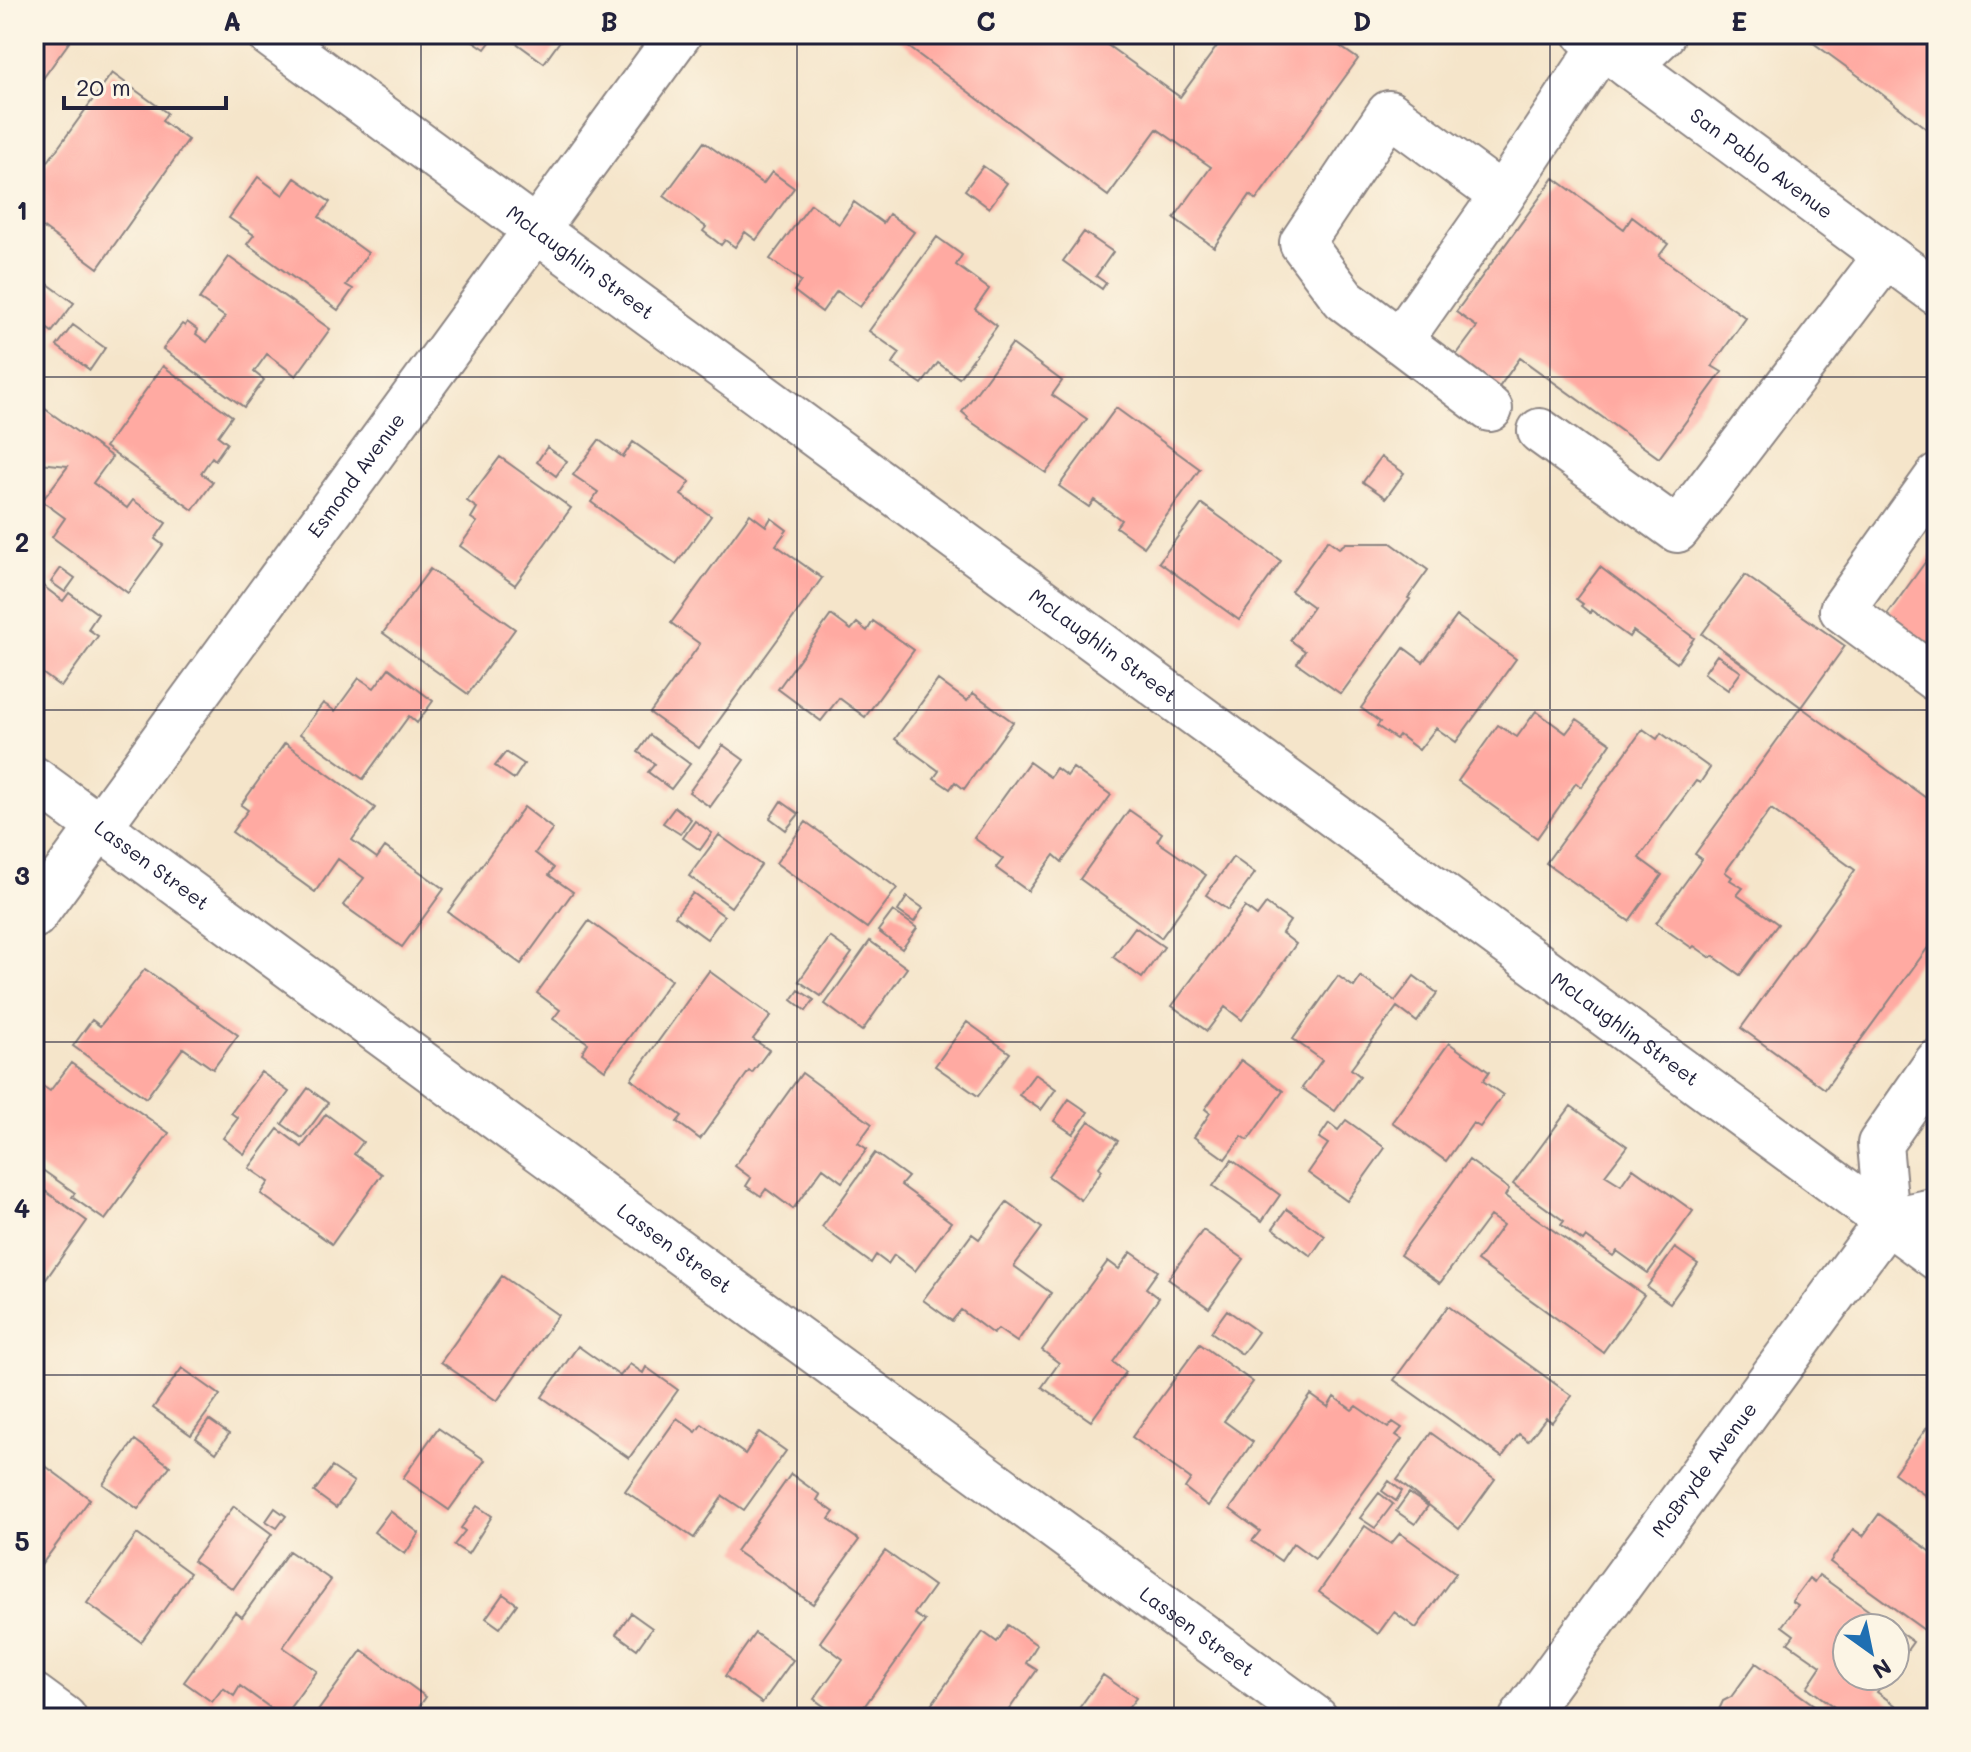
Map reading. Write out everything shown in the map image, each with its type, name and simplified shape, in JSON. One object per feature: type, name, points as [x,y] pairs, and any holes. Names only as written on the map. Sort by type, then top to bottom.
[{"type":"street","name":"McLaughlin Street","points":[[269,34],[1937,1258]]},
{"type":"street","name":"Esmond Avenue","points":[[34,916],[679,34]]},
{"type":"street","points":[[1400,341],[1606,48],[1663,34]]},
{"type":"street","name":"San Pablo Avenue","points":[[1606,48],[1937,293]]},
{"type":"street","points":[[1490,409],[1344,299],[1302,243],[1389,113],[1502,196]]},
{"type":"street","points":[[1540,431],[1677,530],[1886,256]]},
{"type":"street","points":[[1937,477],[1842,610],[1937,680]]},
{"type":"street","name":"Lassen Street","points":[[34,779],[1315,1718]]},
{"type":"street","points":[[1937,1062],[1880,1144],[1887,1221],[1937,1210]]},
{"type":"street","name":"McBryde Avenue","points":[[1522,1718],[1887,1221]]},
{"type":"street","points":[[34,1696],[64,1718]]},
{"type":"building","points":[[34,34],[75,34],[39,84],[34,81]]},
{"type":"building","points":[[463,34],[496,34],[485,49]]},
{"type":"building","points":[[504,34],[565,34],[544,63]]},
{"type":"building","points":[[891,34],[1092,34],[1180,97],[1226,34],[1322,34],[1358,59],[1256,200],[1250,195],[1214,247],[1174,218],[1211,167],[1157,129],[1108,196]]},
{"type":"building","points":[[1801,34],[1937,34],[1937,137],[1860,77]]},
{"type":"building","points":[[112,73],[167,113],[162,121],[188,140],[98,268],[34,221],[34,174],[39,174]]},
{"type":"building","points":[[704,142],[763,184],[772,172],[794,188],[756,240],[745,232],[735,247],[725,240],[721,245],[703,231],[706,227],[664,196]]},
{"type":"building","points":[[983,166],[1007,183],[989,208],[965,190]]},
{"type":"building","points":[[258,177],[283,195],[295,178],[330,202],[319,217],[368,253],[346,285],[353,289],[338,310],[247,244],[254,235],[229,218]]},
{"type":"building","points":[[1554,178],[1624,229],[1632,217],[1668,244],[1659,256],[1746,318],[1712,366],[1722,372],[1659,458],[1520,358],[1497,390],[1454,358],[1477,327],[1456,312]]},
{"type":"building","points":[[854,202],[883,223],[889,214],[914,232],[860,307],[837,291],[822,312],[794,291],[801,281],[770,259],[811,204],[839,224]]},
{"type":"building","points":[[1084,232],[1113,252],[1096,276],[1106,283],[1102,289],[1063,261]]},
{"type":"building","points":[[937,237],[962,255],[956,265],[989,289],[975,309],[997,326],[959,378],[938,363],[922,384],[892,364],[900,353],[869,331]]},
{"type":"building","points":[[229,257],[330,329],[296,376],[267,354],[254,372],[264,380],[244,407],[163,349],[182,324],[185,326],[187,322],[207,342],[225,317],[199,299]]},
{"type":"building","points":[[34,274],[74,303],[52,332],[34,319]]},
{"type":"building","points":[[73,325],[105,348],[90,370],[57,346]]},
{"type":"building","points":[[1012,344],[1062,381],[1052,395],[1087,419],[1046,473],[967,419],[962,412]]},
{"type":"building","points":[[163,366],[232,416],[218,436],[227,443],[201,473],[213,482],[193,510],[105,447]]},
{"type":"building","points":[[34,401],[112,457],[93,483],[127,508],[133,500],[166,523],[155,539],[163,545],[128,593],[52,537],[65,518],[42,501],[68,466],[40,463],[34,459]]},
{"type":"building","points":[[1116,408],[1200,469],[1144,547],[1116,527],[1121,520],[1094,500],[1089,507],[1059,486]]},
{"type":"building","points":[[599,440],[623,457],[633,442],[690,482],[681,495],[711,516],[676,564],[591,502],[598,492],[573,475]]},
{"type":"building","points":[[547,447],[567,461],[556,476],[537,462]]},
{"type":"building","points":[[500,457],[571,508],[515,585],[460,546],[477,522],[471,518],[477,508],[467,501]]},
{"type":"building","points":[[1381,457],[1404,473],[1386,498],[1363,482]]},
{"type":"building","points":[[1202,504],[1281,561],[1239,620],[1159,562]]},
{"type":"building","points":[[750,514],[766,526],[771,518],[787,530],[776,545],[822,578],[699,748],[650,713],[700,644],[671,623]]},
{"type":"building","points":[[1328,540],[1339,548],[1346,543],[1391,543],[1428,570],[1341,694],[1297,663],[1305,651],[1290,640],[1313,607],[1291,591]]},
{"type":"building","points":[[1937,546],[1937,657],[1884,619]]},
{"type":"building","points":[[1600,567],[1694,638],[1677,663],[1633,631],[1629,637],[1581,606],[1583,604],[1576,599]]},
{"type":"building","points":[[61,568],[75,578],[65,592],[51,582]]},
{"type":"building","points":[[430,569],[515,629],[468,694],[383,633]]},
{"type":"building","points":[[1745,575],[1845,646],[1801,707],[1702,634]]},
{"type":"building","points":[[34,579],[63,601],[69,593],[98,614],[88,629],[98,636],[61,687],[34,667]]},
{"type":"building","points":[[831,615],[851,630],[857,623],[867,631],[873,621],[914,650],[865,717],[839,698],[821,721],[778,689]]},
{"type":"building","points":[[1457,616],[1516,659],[1456,742],[1436,728],[1419,750],[1399,735],[1396,739],[1377,726],[1380,722],[1361,708],[1404,648],[1423,662]]},
{"type":"building","points":[[1717,655],[1741,672],[1728,690],[1704,673]]},
{"type":"building","points":[[389,668],[433,701],[417,723],[409,716],[363,779],[300,734],[323,703],[335,711],[359,678],[374,688]]},
{"type":"building","points":[[938,680],[967,701],[973,693],[1013,722],[964,789],[955,782],[950,789],[934,778],[939,771],[895,739]]},
{"type":"building","points":[[1801,707],[1937,806],[1937,935],[1825,1089],[1741,1028],[1855,870],[1771,809],[1725,872],[1732,877],[1730,880],[1743,888],[1737,895],[1778,924],[1740,975],[1656,923],[1702,859],[1695,854]]},
{"type":"building","points":[[1536,711],[1566,733],[1577,719],[1611,743],[1581,787],[1576,783],[1537,838],[1458,781],[1498,725],[1517,737]]},
{"type":"building","points":[[1643,729],[1657,739],[1661,733],[1710,768],[1700,783],[1696,781],[1639,858],[1662,875],[1629,921],[1546,863]]},
{"type":"building","points":[[650,735],[690,764],[671,789],[648,772],[655,764],[638,752]]},
{"type":"building","points":[[285,743],[375,808],[352,840],[377,858],[385,847],[444,889],[402,947],[343,905],[364,878],[338,859],[315,892],[232,832],[248,810],[241,805]]},
{"type":"building","points":[[723,745],[744,760],[710,807],[689,792]]},
{"type":"building","points":[[506,752],[524,764],[514,779],[495,766]]},
{"type":"building","points":[[1029,762],[1050,777],[1056,768],[1067,776],[1073,768],[1111,795],[1062,862],[1054,855],[1028,891],[996,868],[1003,859],[974,838]]},
{"type":"building","points":[[781,801],[799,814],[786,830],[770,818]]},
{"type":"building","points":[[524,807],[553,829],[535,853],[554,868],[549,875],[573,892],[521,964],[448,912]]},
{"type":"building","points":[[675,807],[691,819],[680,834],[663,823]]},
{"type":"building","points":[[1129,810],[1162,833],[1157,841],[1206,875],[1161,938],[1080,879]]},
{"type":"building","points":[[695,821],[712,833],[700,850],[683,838]]},
{"type":"building","points":[[806,822],[897,888],[867,928],[776,863]]},
{"type":"building","points":[[719,835],[761,865],[731,907],[689,876]]},
{"type":"building","points":[[1233,857],[1255,873],[1228,910],[1206,895]]},
{"type":"building","points":[[693,893],[724,916],[707,939],[675,916]]},
{"type":"building","points":[[907,897],[923,908],[914,922],[898,911]]},
{"type":"building","points":[[1266,904],[1290,921],[1282,933],[1296,944],[1242,1020],[1225,1007],[1207,1031],[1172,1006],[1245,907],[1257,916]]},
{"type":"building","points":[[893,911],[917,928],[902,949],[878,931]]},
{"type":"building","points":[[589,921],[671,980],[605,1070],[582,1053],[588,1043],[553,1019],[560,1010],[537,993]]},
{"type":"building","points":[[1135,927],[1164,947],[1142,978],[1113,957]]},
{"type":"building","points":[[830,937],[852,953],[821,996],[799,981]]},
{"type":"building","points":[[870,941],[907,968],[862,1031],[825,1004]]},
{"type":"building","points":[[145,969],[238,1035],[213,1069],[183,1048],[146,1098],[73,1046],[92,1020],[100,1026]]},
{"type":"building","points":[[709,971],[771,1016],[753,1039],[769,1050],[752,1073],[749,1071],[700,1139],[677,1122],[682,1116],[631,1079]]},
{"type":"building","points":[[1338,976],[1354,987],[1361,977],[1395,1001],[1414,976],[1437,993],[1417,1022],[1397,1007],[1351,1069],[1360,1076],[1335,1111],[1302,1088],[1322,1060],[1293,1039]]},
{"type":"building","points":[[799,990],[814,1000],[806,1011],[792,1000]]},
{"type":"building","points":[[967,1022],[1010,1053],[978,1096],[935,1066]]},
{"type":"building","points":[[1449,1043],[1489,1072],[1483,1081],[1503,1095],[1480,1127],[1473,1123],[1446,1161],[1392,1122]]},
{"type":"building","points":[[1241,1060],[1283,1091],[1248,1140],[1242,1136],[1225,1159],[1194,1137],[1210,1113],[1205,1109]]},
{"type":"building","points":[[71,1063],[169,1133],[105,1220],[72,1197],[75,1193],[34,1164],[34,1141],[38,1136],[34,1133],[34,1095],[41,1085],[50,1091]]},
{"type":"building","points":[[261,1072],[289,1092],[244,1154],[223,1138],[238,1118],[231,1113]]},
{"type":"building","points":[[802,1073],[872,1124],[858,1143],[867,1149],[842,1182],[823,1168],[793,1209],[766,1189],[761,1196],[746,1186],[751,1178],[735,1166]]},
{"type":"building","points":[[1035,1074],[1056,1089],[1041,1110],[1019,1095]]},
{"type":"building","points":[[308,1088],[328,1103],[302,1138],[282,1124]]},
{"type":"building","points":[[1069,1099],[1088,1112],[1073,1134],[1054,1121]]},
{"type":"building","points":[[1571,1106],[1627,1146],[1605,1175],[1621,1185],[1633,1168],[1693,1211],[1648,1273],[1617,1251],[1613,1256],[1586,1237],[1583,1241],[1561,1225],[1564,1221],[1513,1184]]},
{"type":"building","points":[[326,1114],[363,1142],[354,1154],[382,1174],[332,1244],[261,1194],[269,1182],[249,1168],[278,1129],[302,1147]]},
{"type":"building","points":[[1346,1120],[1385,1148],[1347,1201],[1308,1173],[1328,1144],[1319,1138],[1329,1123],[1338,1130]]},
{"type":"building","points":[[1089,1121],[1118,1141],[1081,1200],[1048,1176]]},
{"type":"building","points":[[875,1153],[908,1177],[901,1185],[951,1222],[915,1271],[894,1255],[888,1264],[876,1255],[871,1263],[822,1227]]},
{"type":"building","points":[[1232,1160],[1280,1195],[1262,1221],[1213,1186]]},
{"type":"building","points":[[1469,1160],[1509,1189],[1505,1196],[1644,1295],[1603,1352],[1477,1261],[1503,1225],[1490,1216],[1440,1283],[1400,1255]]},
{"type":"building","points":[[34,1183],[87,1221],[44,1282],[34,1275]]},
{"type":"building","points":[[1007,1202],[1042,1228],[1014,1266],[1051,1293],[1017,1342],[998,1329],[993,1334],[961,1310],[952,1321],[923,1300],[972,1234],[979,1239]]},
{"type":"building","points":[[1287,1209],[1325,1236],[1311,1256],[1273,1228]]},
{"type":"building","points":[[1203,1230],[1244,1259],[1209,1308],[1168,1279]]},
{"type":"building","points":[[1675,1248],[1698,1264],[1670,1303],[1647,1287]]},
{"type":"building","points":[[1131,1252],[1158,1271],[1146,1288],[1159,1298],[1113,1362],[1126,1372],[1091,1421],[1042,1387],[1059,1363],[1042,1350],[1108,1261],[1119,1269]]},
{"type":"building","points":[[502,1276],[558,1315],[497,1401],[441,1362]]},
{"type":"building","points":[[1448,1306],[1572,1396],[1552,1422],[1546,1418],[1528,1441],[1519,1434],[1502,1457],[1394,1380]]},
{"type":"building","points":[[1227,1310],[1258,1332],[1242,1354],[1211,1332]]},
{"type":"building","points":[[1200,1344],[1253,1382],[1224,1421],[1253,1442],[1208,1506],[1185,1488],[1191,1479],[1132,1437]]},
{"type":"building","points":[[578,1346],[620,1376],[630,1364],[643,1373],[646,1367],[678,1390],[629,1458],[542,1397]]},
{"type":"building","points":[[182,1368],[220,1395],[191,1435],[153,1408]]},
{"type":"building","points":[[1311,1395],[1328,1407],[1334,1397],[1352,1410],[1356,1406],[1388,1428],[1393,1422],[1402,1428],[1396,1435],[1402,1439],[1315,1559],[1293,1543],[1281,1561],[1252,1541],[1260,1531],[1230,1509]]},
{"type":"building","points":[[1937,1414],[1937,1504],[1894,1473]]},
{"type":"building","points":[[677,1418],[696,1432],[702,1424],[745,1454],[759,1432],[786,1451],[744,1510],[723,1496],[694,1538],[625,1491]]},
{"type":"building","points":[[209,1420],[229,1434],[216,1453],[196,1438]]},
{"type":"building","points":[[438,1428],[485,1460],[449,1510],[403,1478]]},
{"type":"building","points":[[1431,1433],[1495,1479],[1459,1529],[1397,1480]]},
{"type":"building","points":[[135,1440],[170,1466],[138,1509],[103,1484]]},
{"type":"building","points":[[40,1462],[90,1499],[39,1568],[34,1564],[34,1471]]},
{"type":"building","points":[[332,1467],[354,1482],[336,1508],[314,1492]]},
{"type":"building","points":[[791,1474],[820,1495],[817,1500],[834,1512],[829,1519],[859,1540],[813,1604],[736,1551]]},
{"type":"building","points":[[1389,1481],[1402,1491],[1396,1501],[1382,1491]]},
{"type":"building","points":[[1379,1493],[1393,1504],[1375,1528],[1360,1518]]},
{"type":"building","points":[[1409,1493],[1428,1506],[1415,1524],[1396,1511]]},
{"type":"building","points":[[234,1506],[272,1534],[233,1589],[193,1561]]},
{"type":"building","points":[[477,1506],[492,1516],[468,1554],[454,1545],[465,1531],[461,1528]]},
{"type":"building","points":[[275,1508],[286,1516],[277,1528],[266,1521]]},
{"type":"building","points":[[390,1511],[419,1533],[405,1554],[374,1532]]},
{"type":"building","points":[[1879,1514],[1937,1556],[1937,1618],[1927,1632],[1911,1620],[1911,1612],[1899,1612],[1830,1562],[1853,1529],[1863,1536]]},
{"type":"building","points":[[1365,1526],[1391,1544],[1400,1533],[1456,1573],[1416,1628],[1394,1612],[1378,1634],[1319,1592]]},
{"type":"building","points":[[137,1534],[190,1573],[141,1642],[87,1603]]},
{"type":"building","points":[[289,1551],[331,1580],[283,1647],[317,1671],[283,1717],[240,1686],[234,1696],[223,1688],[212,1702],[184,1682],[235,1612],[242,1617]]},
{"type":"building","points":[[885,1551],[934,1586],[914,1614],[925,1621],[856,1718],[840,1718],[814,1699],[843,1659],[820,1642]]},
{"type":"building","points":[[1819,1575],[1871,1612],[1831,1612],[1831,1692],[1877,1692],[1913,1718],[1849,1718],[1807,1687],[1821,1666],[1788,1643],[1794,1635],[1782,1626],[1798,1605],[1792,1601],[1809,1578],[1814,1582]]},
{"type":"building","points":[[503,1594],[517,1604],[500,1628],[486,1618]]},
{"type":"building","points":[[631,1613],[652,1628],[637,1649],[616,1634]]},
{"type":"building","points":[[1008,1625],[1037,1645],[1026,1663],[1037,1670],[1003,1718],[922,1718],[983,1632],[997,1642]]},
{"type":"building","points":[[755,1633],[793,1660],[762,1703],[725,1676]]},
{"type":"building","points":[[362,1650],[426,1697],[411,1718],[313,1718]]},
{"type":"building","points":[[1756,1663],[1832,1718],[1715,1718],[1723,1701],[1731,1697]]},
{"type":"building","points":[[1103,1675],[1136,1698],[1127,1710],[1139,1718],[1072,1718]]}]
